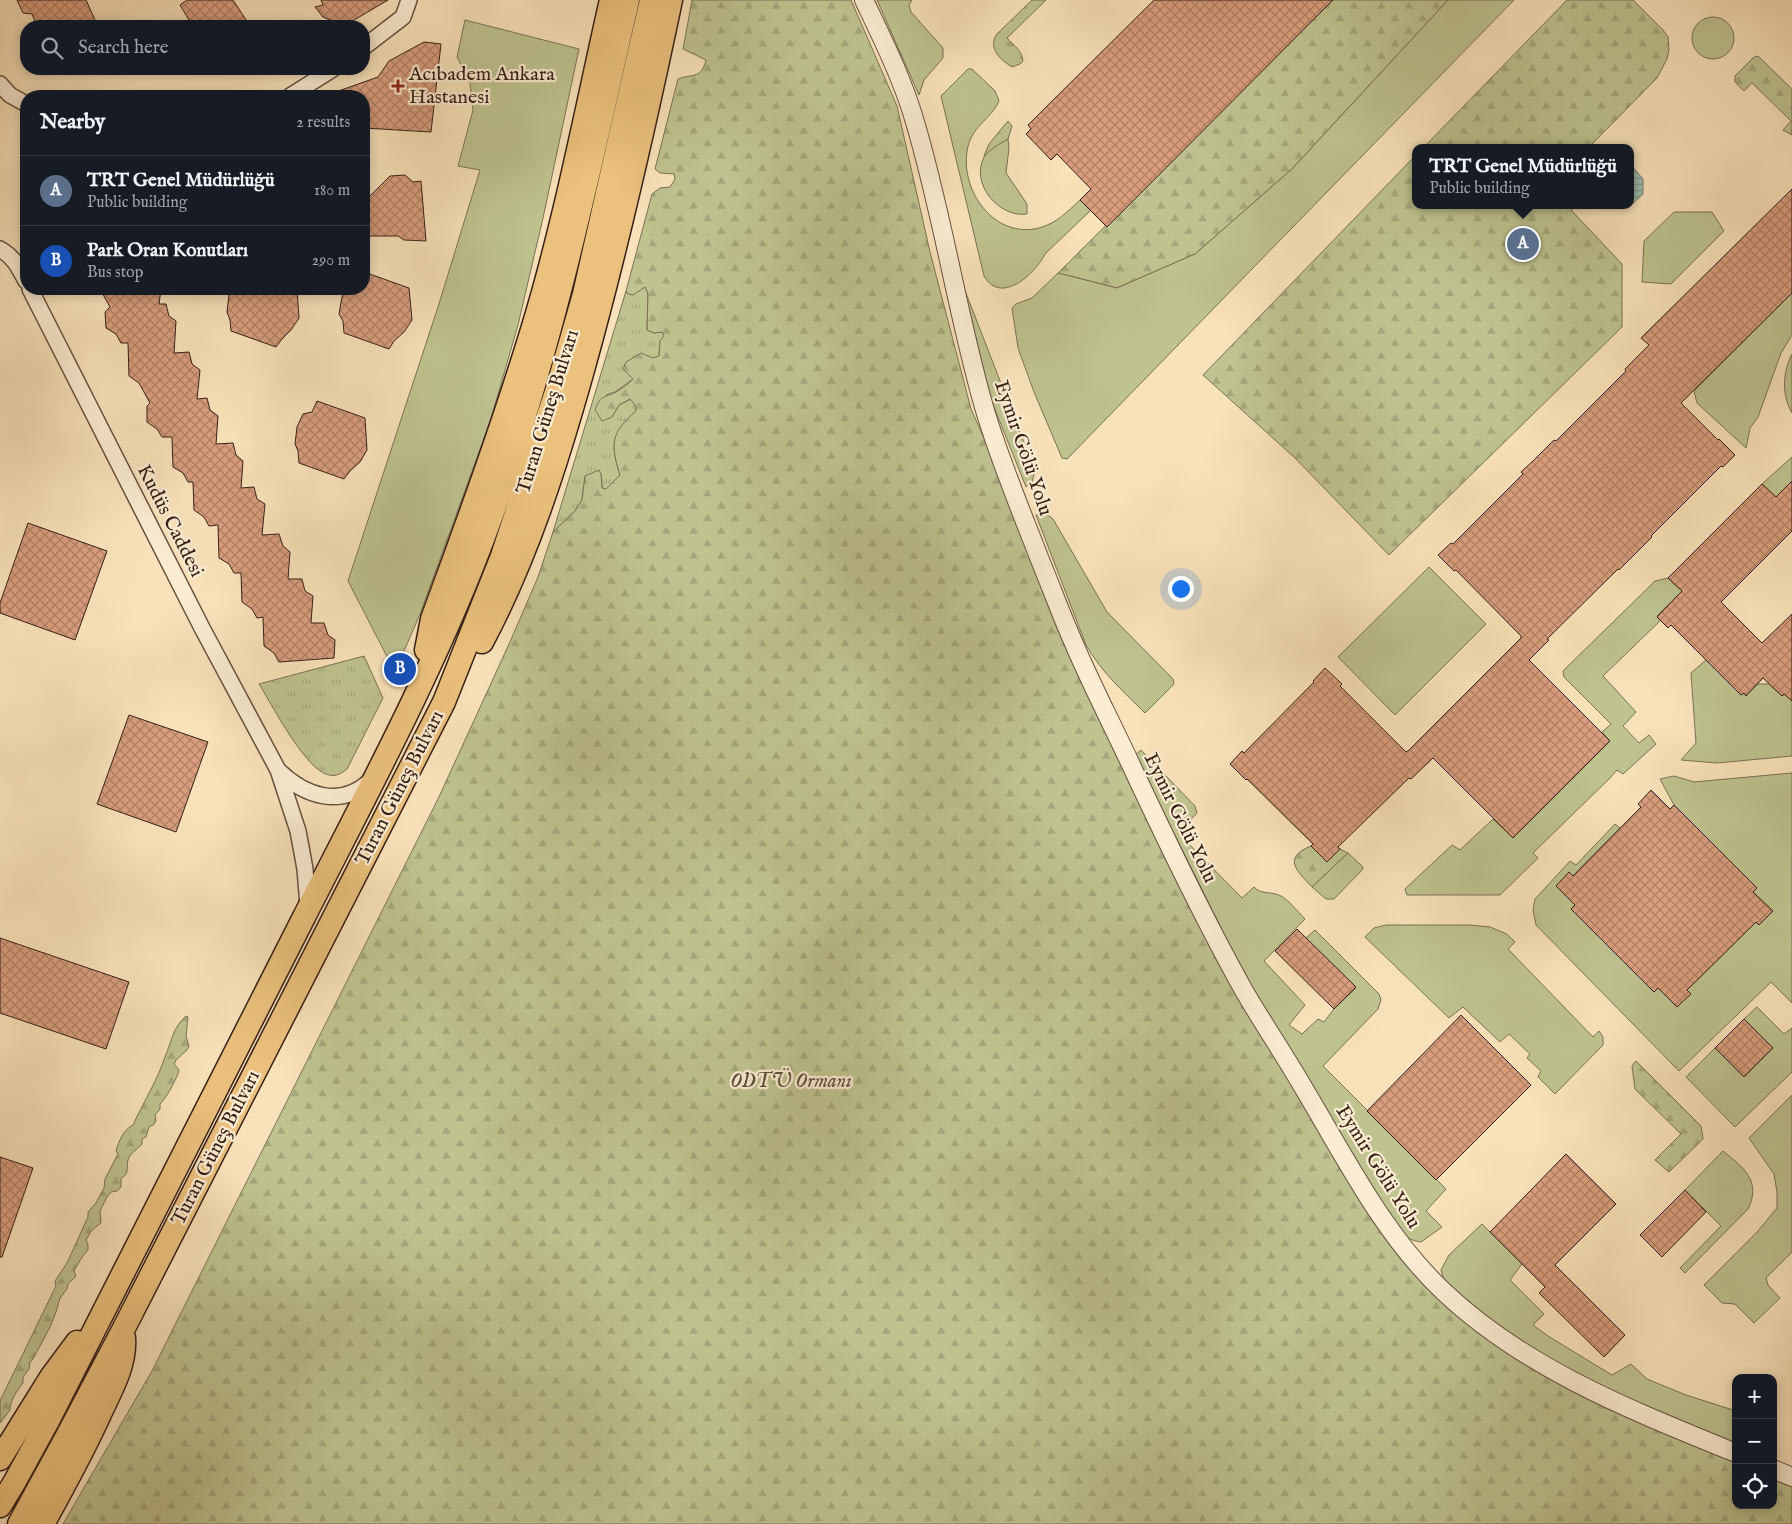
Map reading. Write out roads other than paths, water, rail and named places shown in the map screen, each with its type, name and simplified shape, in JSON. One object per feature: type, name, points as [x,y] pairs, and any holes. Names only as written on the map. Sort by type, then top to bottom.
[{"type":"main road","points":[[420,685],[432,619],[501,428],[532,329],[561,221],[611,0]]},
{"type":"main road","name":"Turan Güneş Bulvarı","points":[[0,1506],[48,1421],[379,771],[420,685],[483,540],[522,429],[574,237],[628,0]]},
{"type":"main road","name":"Turan Güneş Bulvarı","points":[[18,1524],[123,1330],[444,702],[502,556],[557,389],[586,286],[651,0]]},
{"type":"main road","points":[[444,702],[478,648],[508,590],[557,458],[602,304],[650,101],[671,0]]},
{"type":"main road","points":[[0,1458],[61,1362],[100,1318]]},
{"type":"main road","points":[[43,1524],[88,1441],[112,1388],[123,1354],[123,1330]]},
{"type":"street","points":[[370,42],[403,16],[409,0]]},
{"type":"street","name":"Eymir Gölü Yolu","points":[[864,0],[899,78],[914,118],[985,410],[1022,514],[1075,647],[1201,911],[1250,1000],[1393,1234],[1441,1289],[1498,1336],[1546,1367],[1603,1396],[1732,1452]]},
{"type":"street","points":[[300,90],[323,75]]},
{"type":"street","points":[[5,89],[20,100]]},
{"type":"street","points":[[0,249],[7,253],[20,269]]},
{"type":"street","name":"Kudüs Caddesi","points":[[33,295],[198,619],[278,770],[298,831],[305,869],[308,908]]},
{"type":"street","name":"Kudüs Caddesi","points":[[278,770],[303,788],[330,797],[346,796],[355,792],[366,785],[379,771]]},
{"type":"street","points":[[1777,1471],[1792,1477]]},
{"type":"place","name":"Acıbadem Ankara Hastanesi","points":[[398,86]]},
{"type":"place","name":"TRT Genel Müdürlüğü","points":[[1523,244]]},
{"type":"place","name":"Park Oran Konutları","points":[[400,669]]},
{"type":"park label","name":"ODTÜ Ormanı","points":[[791,1081]]}]
